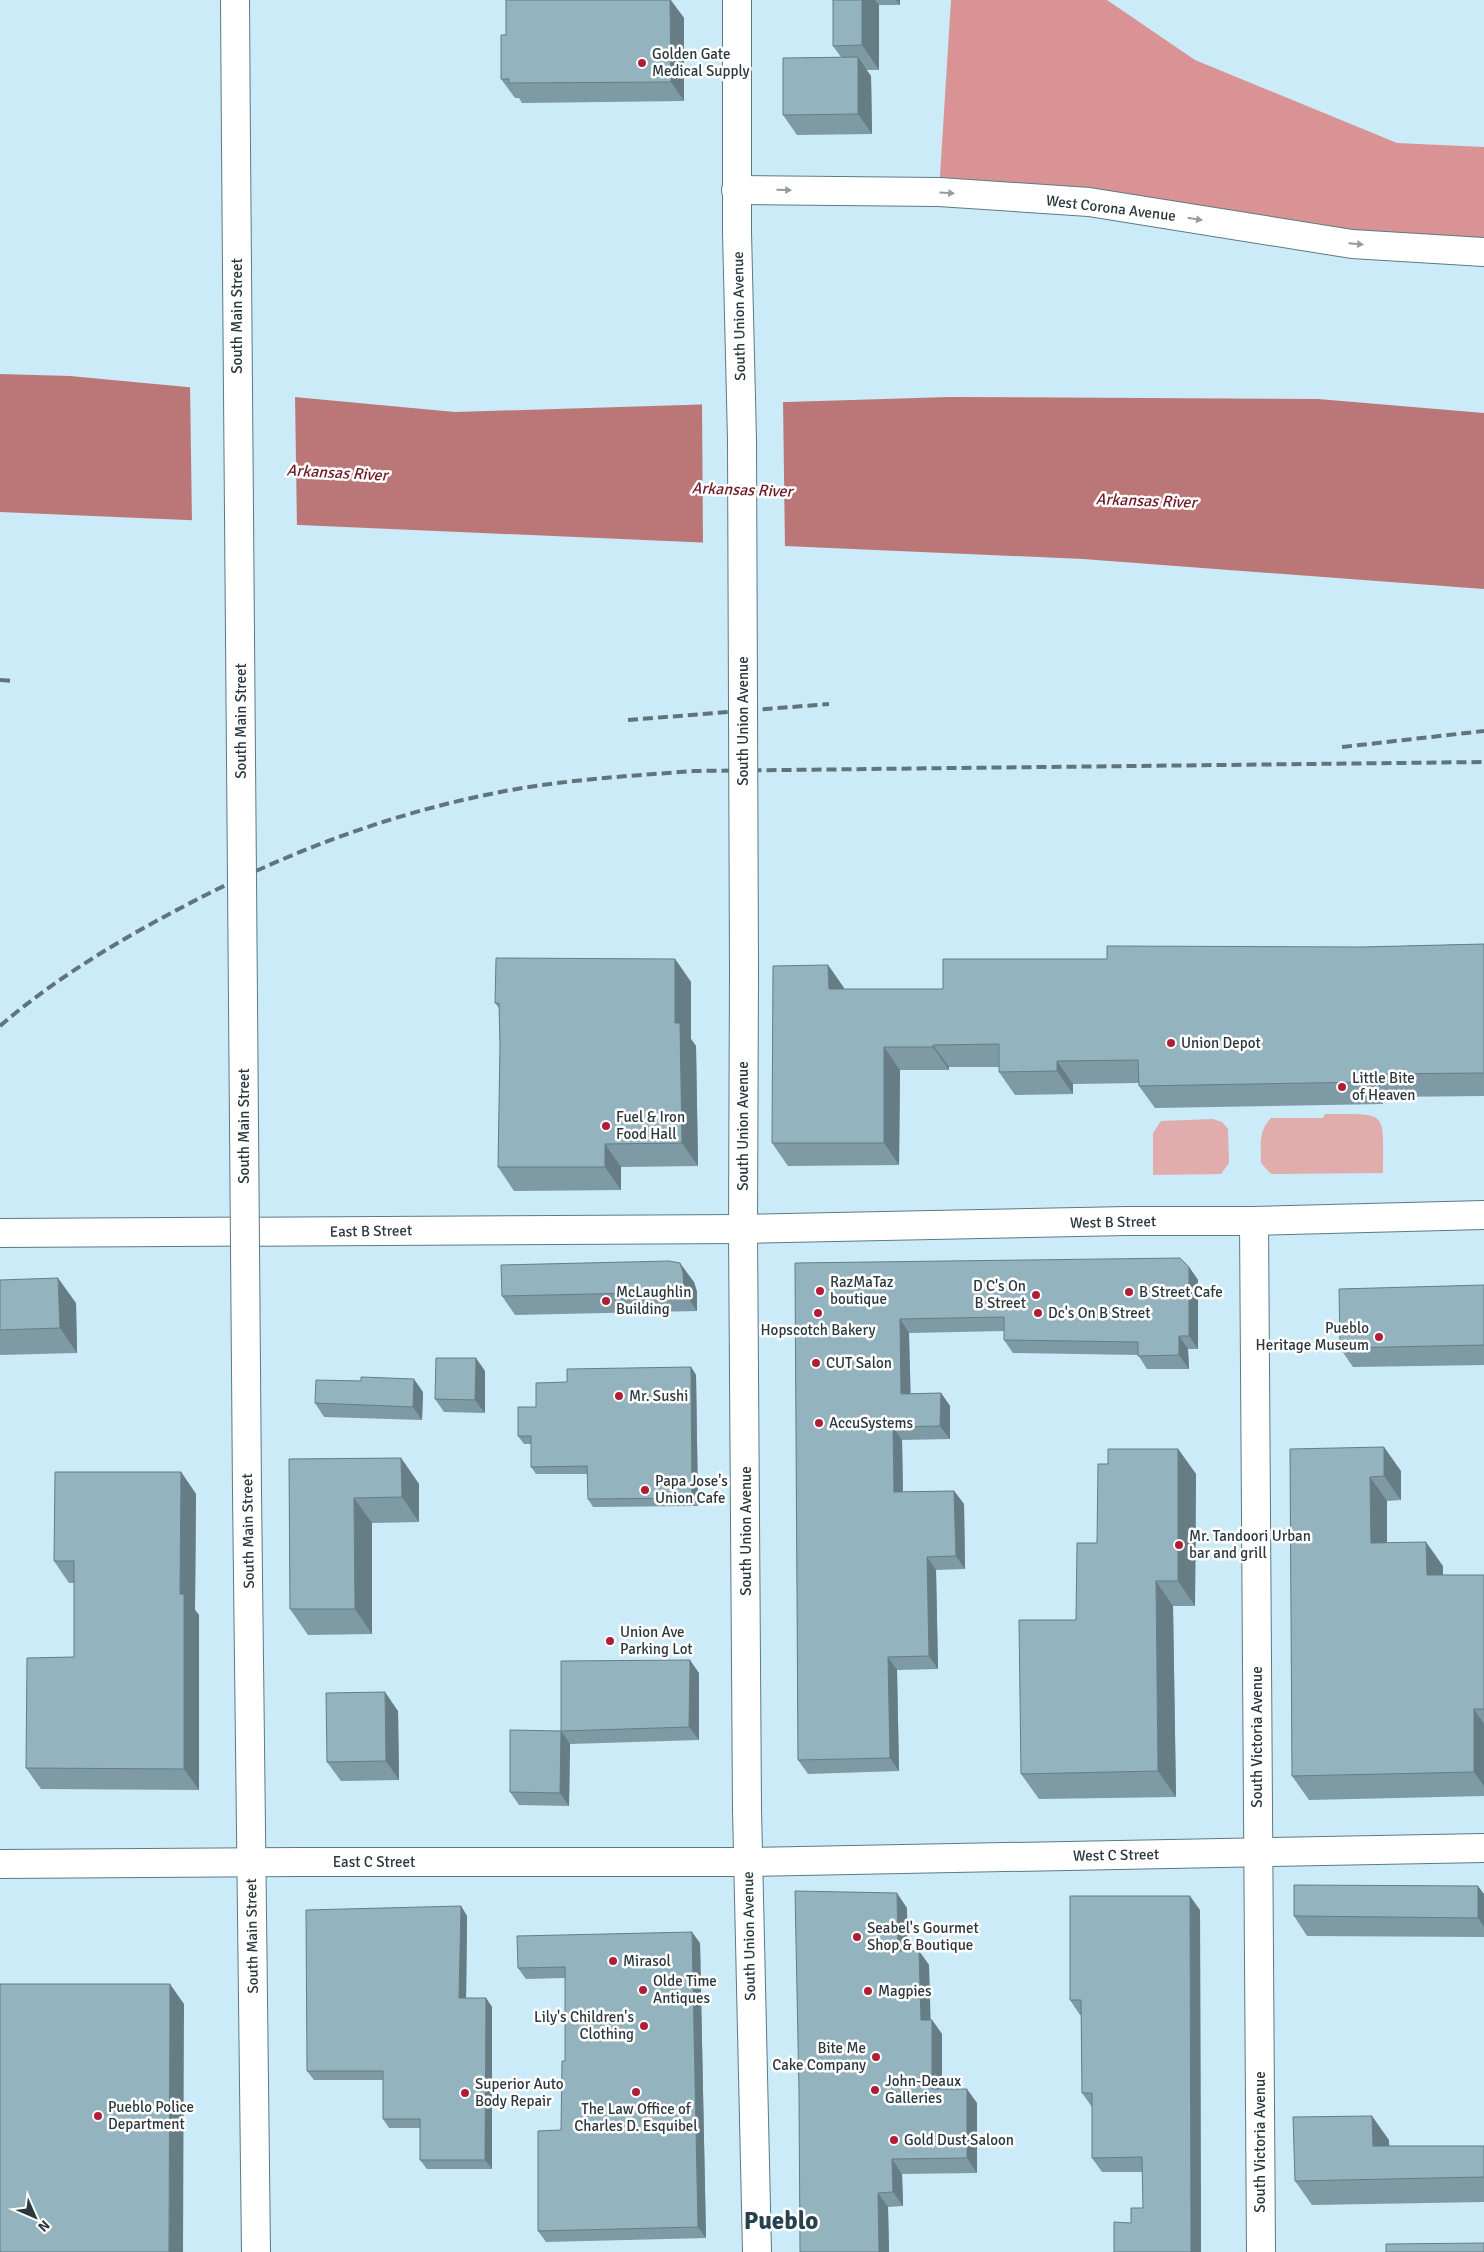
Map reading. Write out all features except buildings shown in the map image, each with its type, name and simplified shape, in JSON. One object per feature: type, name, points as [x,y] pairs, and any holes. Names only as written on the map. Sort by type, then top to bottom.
[{"type":"street","name":"South Main Street","points":[[235,0],[247,1492],[256,2252]]},
{"type":"street","name":"South Union Avenue","points":[[737,0],[736,190],[742,440],[743,1229],[748,1862],[757,2252]]},
{"type":"street","name":"West Corona Avenue","points":[[736,190],[939,192],[1090,202],[1352,244],[1484,252]]},
{"type":"street","name":"West B Street","points":[[743,1229],[1118,1221],[1254,1221],[1484,1215]]},
{"type":"street","name":"South Victoria Avenue","points":[[1254,1221],[1261,2252]]},
{"type":"street","name":"East B Street","points":[[0,1233],[743,1229]]},
{"type":"street","name":"West C Street","points":[[748,1862],[1484,1848]]},
{"type":"street","name":"East C Street","points":[[0,1864],[748,1862]]},
{"type":"shaded area","points":[[951,0],[1107,0],[1195,60],[1397,143],[1484,147],[1484,252],[939,192]]},
{"type":"shaded area","points":[[1325,1114],[1361,1114],[1378,1120],[1382,1126],[1383,1173],[1273,1174],[1261,1163],[1262,1133],[1271,1118],[1323,1118]]},
{"type":"shaded area","points":[[1213,1119],[1222,1122],[1228,1129],[1229,1163],[1221,1174],[1153,1175],[1153,1133],[1161,1121]]},
{"type":"water","name":"Arkansas River","points":[[0,374],[70,376],[455,412],[949,397],[1318,399],[1484,413],[1484,589],[1083,559],[0,512]]},
{"type":"pier","points":[[190,385],[295,395],[297,528],[192,523]]},
{"type":"pier","points":[[783,400],[785,549],[703,545],[702,402]]},
{"type":"railway","points":[[0,680],[15,681]]},
{"type":"railway","points":[[628,720],[829,704]]},
{"type":"railway","points":[[1342,747],[1484,731]]},
{"type":"railway","points":[[0,1026],[20,1009],[106,950],[173,912],[251,873],[330,840],[370,826],[452,802],[495,793],[594,779],[694,771],[1484,762]]},
{"type":"place","name":"Golden Gate Medical Supply","points":[[642,63]]},
{"type":"place","name":"Union Depot","points":[[1171,1043]]},
{"type":"place","name":"Little Bite of Heaven","points":[[1342,1087]]},
{"type":"place","name":"Fuel & Iron Food Hall","points":[[606,1126]]},
{"type":"place","name":"RazMaTaz boutique","points":[[820,1291]]},
{"type":"place","name":"B Street Cafe","points":[[1129,1292]]},
{"type":"place","name":"D C's On B Street","points":[[1036,1295]]},
{"type":"place","name":"McLaughlin Building","points":[[606,1301]]},
{"type":"place","name":"Hopscotch Bakery","points":[[818,1313]]},
{"type":"place","name":"Dc's On B Street","points":[[1038,1313]]},
{"type":"place","name":"Pueblo Heritage Museum","points":[[1379,1337]]},
{"type":"place","name":"CUT Salon","points":[[816,1363]]},
{"type":"place","name":"Mr. Sushi","points":[[619,1396]]},
{"type":"place","name":"AccuSystems","points":[[819,1423]]},
{"type":"place","name":"Papa Jose's Union Cafe","points":[[645,1490]]},
{"type":"place","name":"Mr. Tandoori Urban bar and grill","points":[[1179,1545]]},
{"type":"place","name":"Union Ave Parking Lot","points":[[610,1641]]},
{"type":"place","name":"Seabel's Gourmet Shop & Boutique","points":[[857,1937]]},
{"type":"place","name":"Mirasol","points":[[613,1961]]},
{"type":"place","name":"Olde Time Antiques","points":[[643,1990]]},
{"type":"place","name":"Magpies","points":[[868,1991]]},
{"type":"place","name":"Lily's Children's Clothing","points":[[644,2026]]},
{"type":"place","name":"Bite Me Cake Company","points":[[876,2057]]},
{"type":"place","name":"John-Deaux Galleries","points":[[875,2090]]},
{"type":"place","name":"The Law Office of Charles D. Esquibel","points":[[636,2092]]},
{"type":"place","name":"Superior Auto Body Repair","points":[[465,2093]]},
{"type":"place","name":"Pueblo Police Department","points":[[98,2116]]},
{"type":"place","name":"Gold Dust Saloon","points":[[894,2140]]},
{"type":"district","name":"Pueblo","points":[[781,2220]]}]
